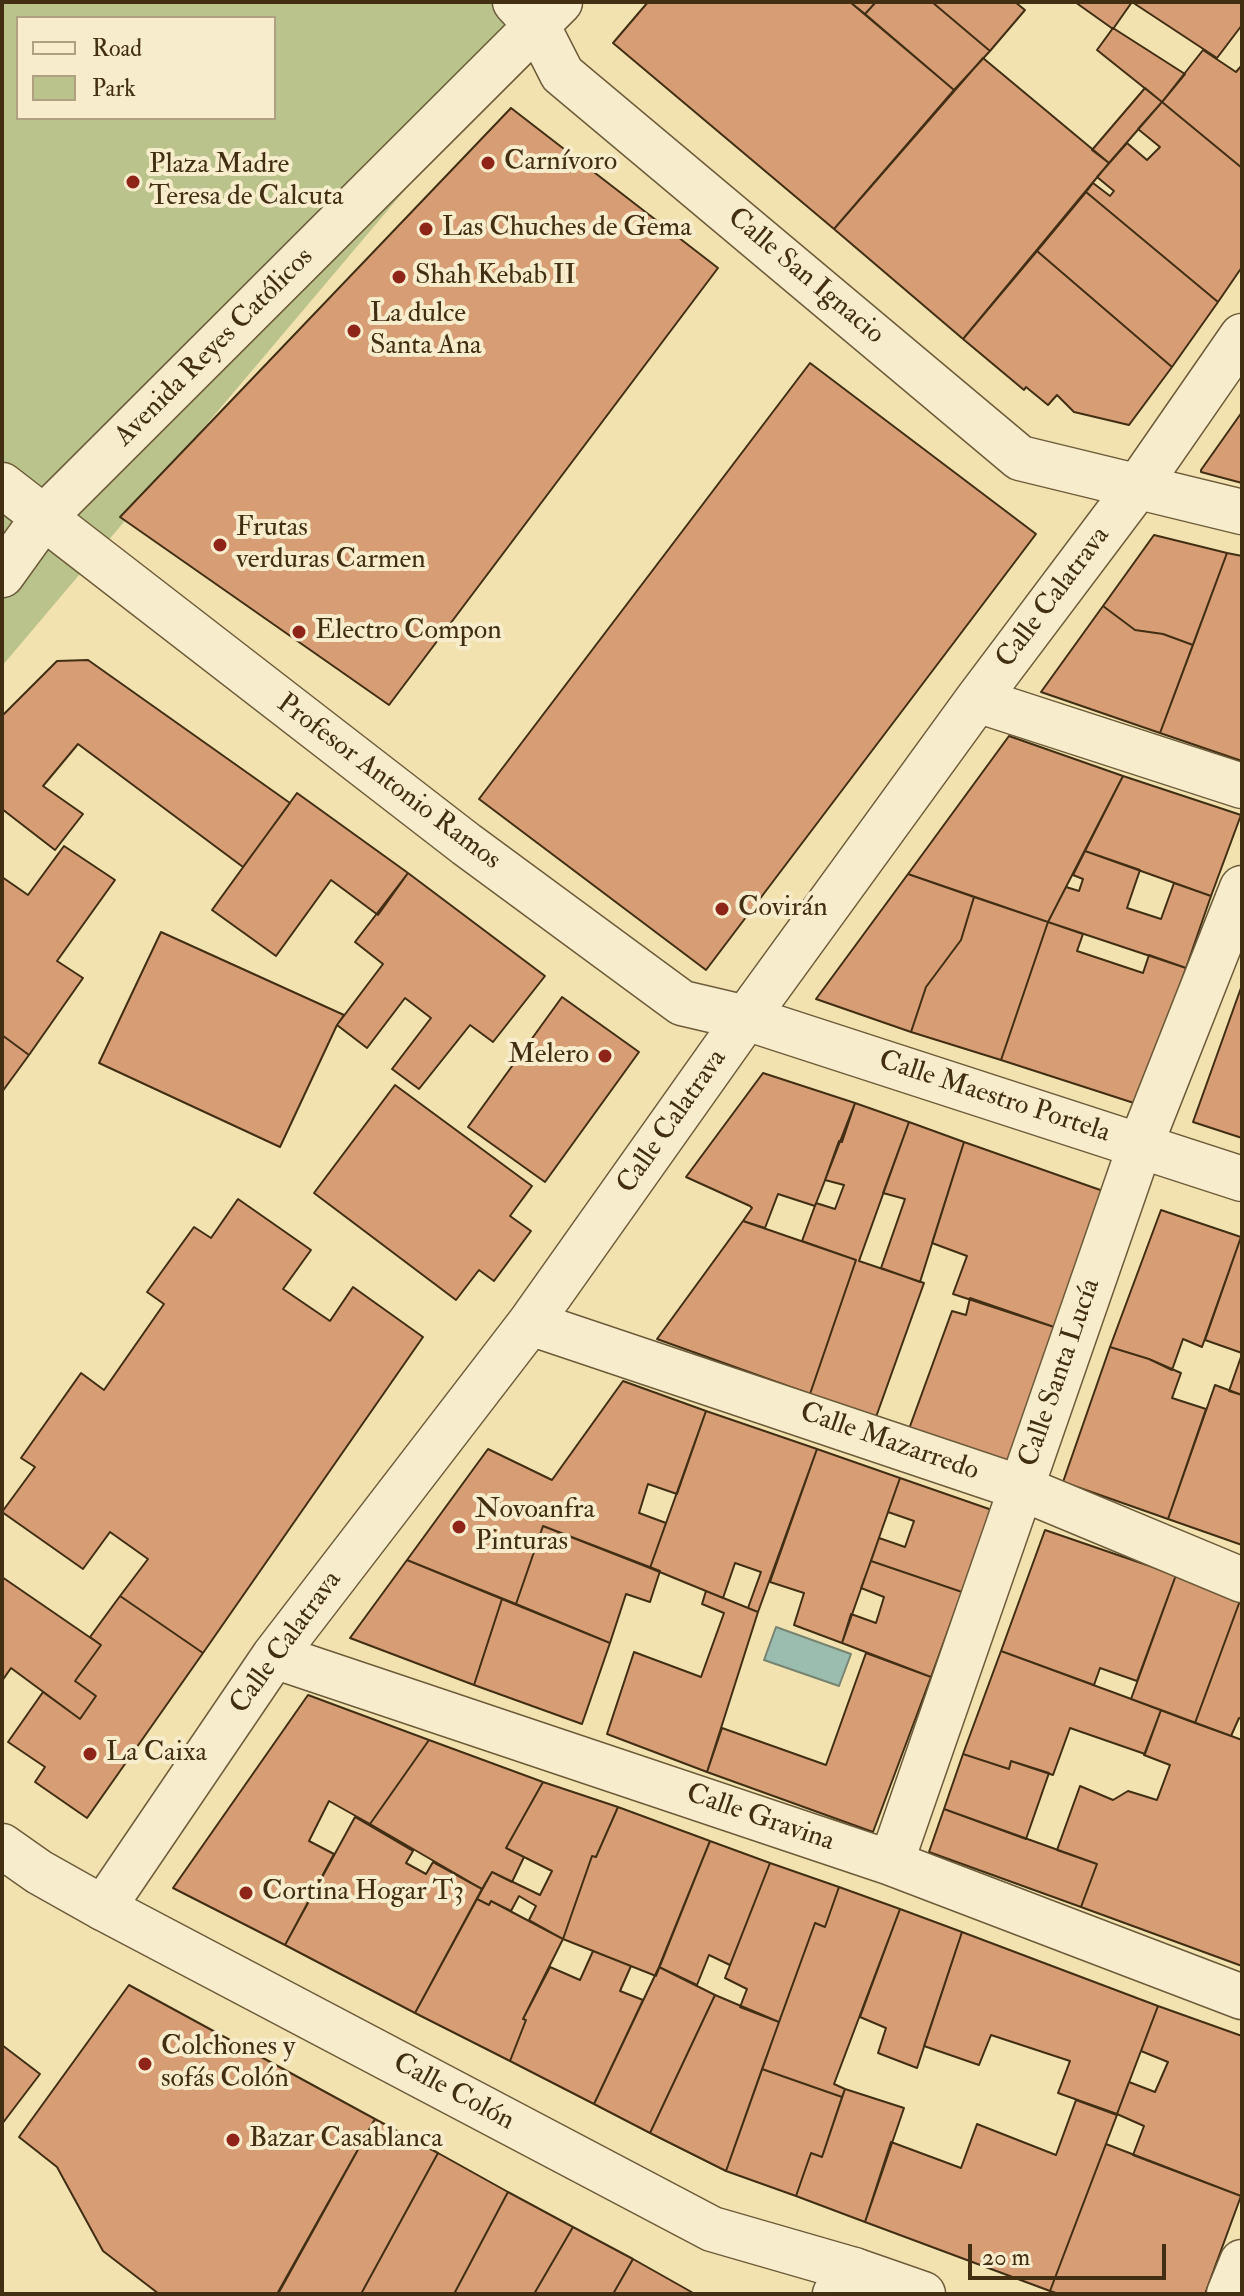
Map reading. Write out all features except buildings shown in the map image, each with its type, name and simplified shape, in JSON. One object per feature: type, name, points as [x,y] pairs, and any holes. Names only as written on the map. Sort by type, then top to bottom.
[{"type":"street","name":"Calle San Ignacio","points":[[538,10],[562,74],[1020,458],[1242,512]]},
{"type":"street","name":"Avenida Reyes Católicos","points":[[2,575],[43,518],[538,10]]},
{"type":"street","name":"Calle Calatrava","points":[[103,1908],[274,1656],[530,1323],[746,1018],[977,700],[1138,486],[1242,336]]},
{"type":"street","name":"Profesor Antonio Ramos","points":[[2,485],[454,835],[682,1003],[746,1018]]},
{"type":"street","points":[[977,700],[1242,786]]},
{"type":"street","name":"Calle Santa Lucía","points":[[891,1863],[1140,1146],[1242,888]]},
{"type":"street","name":"Calle Maestro Portela","points":[[746,1018],[1242,1179]]},
{"type":"street","name":"Calle Mazarredo","points":[[530,1323],[1021,1488],[1242,1580]]},
{"type":"street","name":"Calle Gravina","points":[[274,1656],[891,1863],[1242,1997]]},
{"type":"street","name":"Calle Colón","points":[[2,1846],[39,1872],[103,1908],[712,2229],[844,2282],[923,2294]]},
{"type":"street","points":[[1229,2294],[1242,2262]]},
{"type":"green space","points":[[2,2],[564,2],[2,666]]},
{"type":"shaded area","points":[[776,1627],[851,1654],[839,1686],[764,1660]]},
{"type":"place","name":"Carnívoro","points":[[488,163]]},
{"type":"place","name":"Plaza Madre Teresa de Calcuta","points":[[133,182]]},
{"type":"place","name":"Las Chuches de Gema","points":[[426,229]]},
{"type":"place","name":"Shah Kebab II","points":[[399,277]]},
{"type":"place","name":"La dulce Santa Ana","points":[[354,331]]},
{"type":"place","name":"Frutas verduras Carmen","points":[[220,545]]},
{"type":"place","name":"Electro Compon","points":[[299,632]]},
{"type":"place","name":"Covirán","points":[[722,909]]},
{"type":"place","name":"Melero","points":[[605,1056]]},
{"type":"place","name":"Novoanfra Pinturas","points":[[459,1527]]},
{"type":"place","name":"La Caixa","points":[[90,1754]]},
{"type":"place","name":"Cortina Hogar T3","points":[[246,1893]]},
{"type":"place","name":"Colchones y sofás Colón","points":[[145,2064]]},
{"type":"place","name":"Bazar Casablanca","points":[[233,2140]]}]
